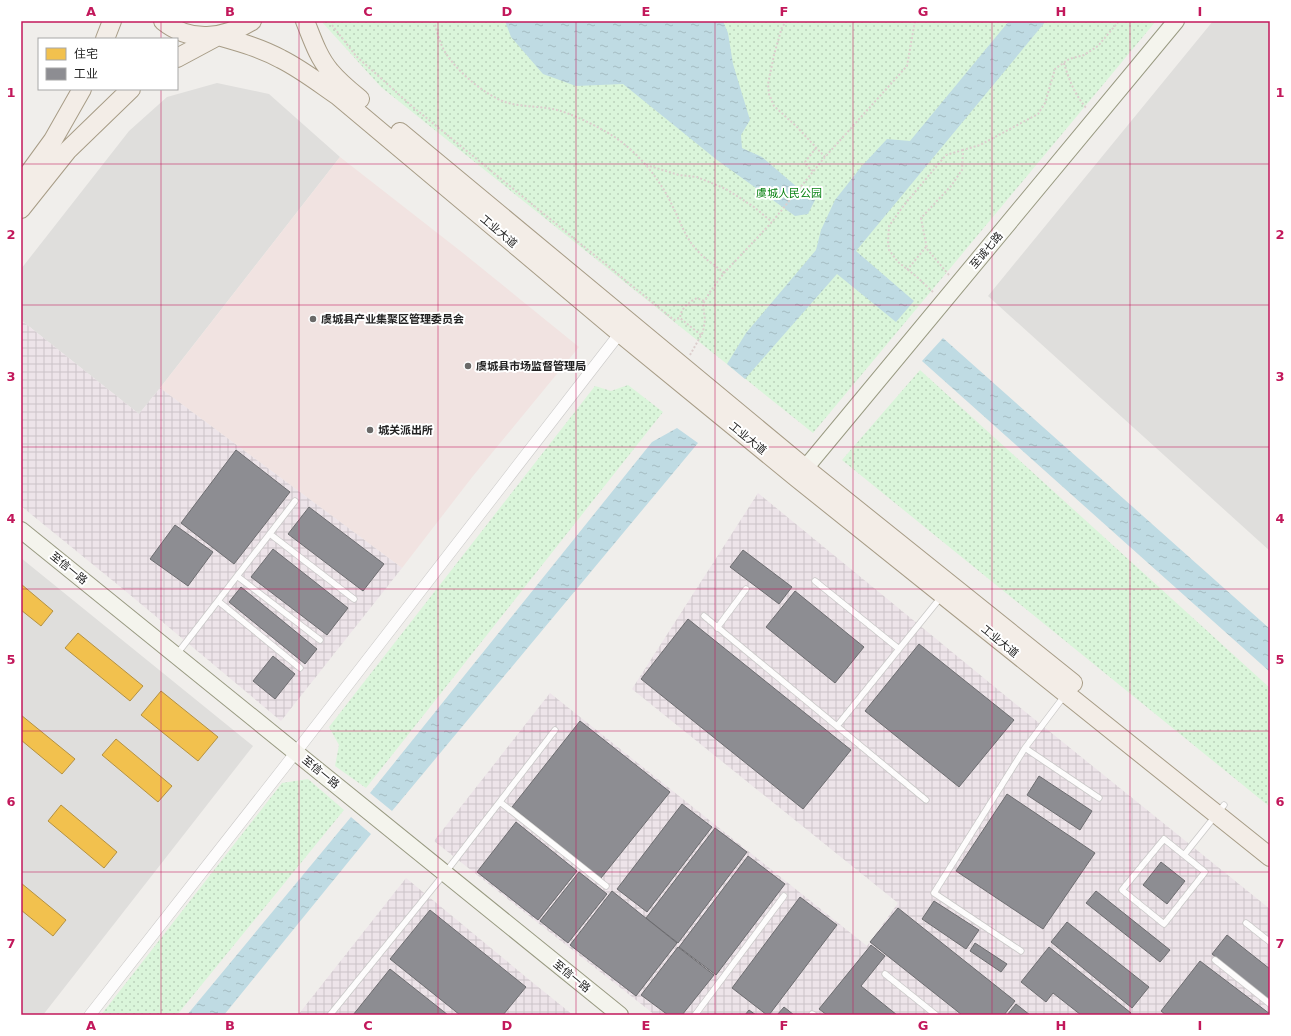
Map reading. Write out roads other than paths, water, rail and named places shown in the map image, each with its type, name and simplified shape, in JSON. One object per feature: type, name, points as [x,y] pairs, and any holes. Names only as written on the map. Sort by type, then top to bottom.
[{"type":"main road","points":[[105,38],[112,21]]},
{"type":"main road","points":[[163,21],[176,29],[187,33],[218,36]]},
{"type":"main road","points":[[178,57],[218,36],[232,32],[252,21]]},
{"type":"main road","points":[[305,21],[317,51],[329,70],[344,86],[683,366],[801,473]]},
{"type":"main road","name":"工业大道","points":[[218,36],[251,46],[280,58],[304,72],[338,96],[620,333],[801,473],[1220,809],[1270,857]]},
{"type":"main road","points":[[21,184],[53,140],[81,90]]},
{"type":"main road","points":[[21,208],[68,150],[129,90]]},
{"type":"main road","points":[[1220,809],[1270,842]]},
{"type":"street","name":"至诚七路","points":[[801,473],[1176,21]]},
{"type":"street","points":[[90,1015],[296,752],[620,333]]},
{"type":"street","name":"至信一路","points":[[21,530],[620,1015]]},
{"type":"lane","points":[[176,655],[295,501]]},
{"type":"lane","points":[[270,534],[354,599]]},
{"type":"lane","points":[[237,576],[320,640]]},
{"type":"lane","points":[[815,581],[899,649]]},
{"type":"lane","points":[[718,628],[746,590]]},
{"type":"lane","points":[[837,726],[947,590]]},
{"type":"lane","points":[[218,602],[300,668]]},
{"type":"lane","points":[[704,616],[926,800]]},
{"type":"lane","points":[[1021,951],[934,893],[1026,748],[1070,689]]},
{"type":"lane","points":[[330,1015],[445,873],[555,730]]},
{"type":"lane","points":[[1026,748],[1099,798]]},
{"type":"lane","points":[[500,802],[606,886]]},
{"type":"lane","points":[[1184,855],[1220,809]]},
{"type":"lane","points":[[1164,839],[1184,855],[1205,872],[1164,924],[1122,890],[1164,839]]},
{"type":"lane","points":[[695,1015],[784,896]]},
{"type":"lane","points":[[1246,923],[1270,942]]},
{"type":"lane","points":[[1215,960],[1270,1004]]},
{"type":"lane","points":[[885,974],[936,1015]]},
{"type":"water","points":[[505,21],[723,21],[728,33],[733,64],[750,120],[741,135],[742,148],[762,157],[805,194],[815,200],[808,214],[795,216],[717,160],[623,84],[576,86],[543,74],[511,37]]},
{"type":"water","points":[[1009,21],[1046,21],[856,251],[914,301],[896,322],[837,274],[745,379],[727,364],[746,333],[816,250],[821,230],[835,200],[861,167],[887,139],[910,141]]},
{"type":"water","points":[[943,338],[1270,629],[1270,672],[922,361]]},
{"type":"water","points":[[677,428],[698,443],[392,811],[370,793],[652,442]]},
{"type":"water","points":[[351,817],[371,834],[224,1015],[187,1015]]},
{"type":"place","name":"虞城县产业集聚区管理委员会","points":[[313,319]]},
{"type":"place","name":"虞城县市场监督管理局","points":[[468,366]]},
{"type":"place","name":"城关派出所","points":[[370,430]]},
{"type":"park label","name":"虞城人民公园","points":[[789,193]]}]
